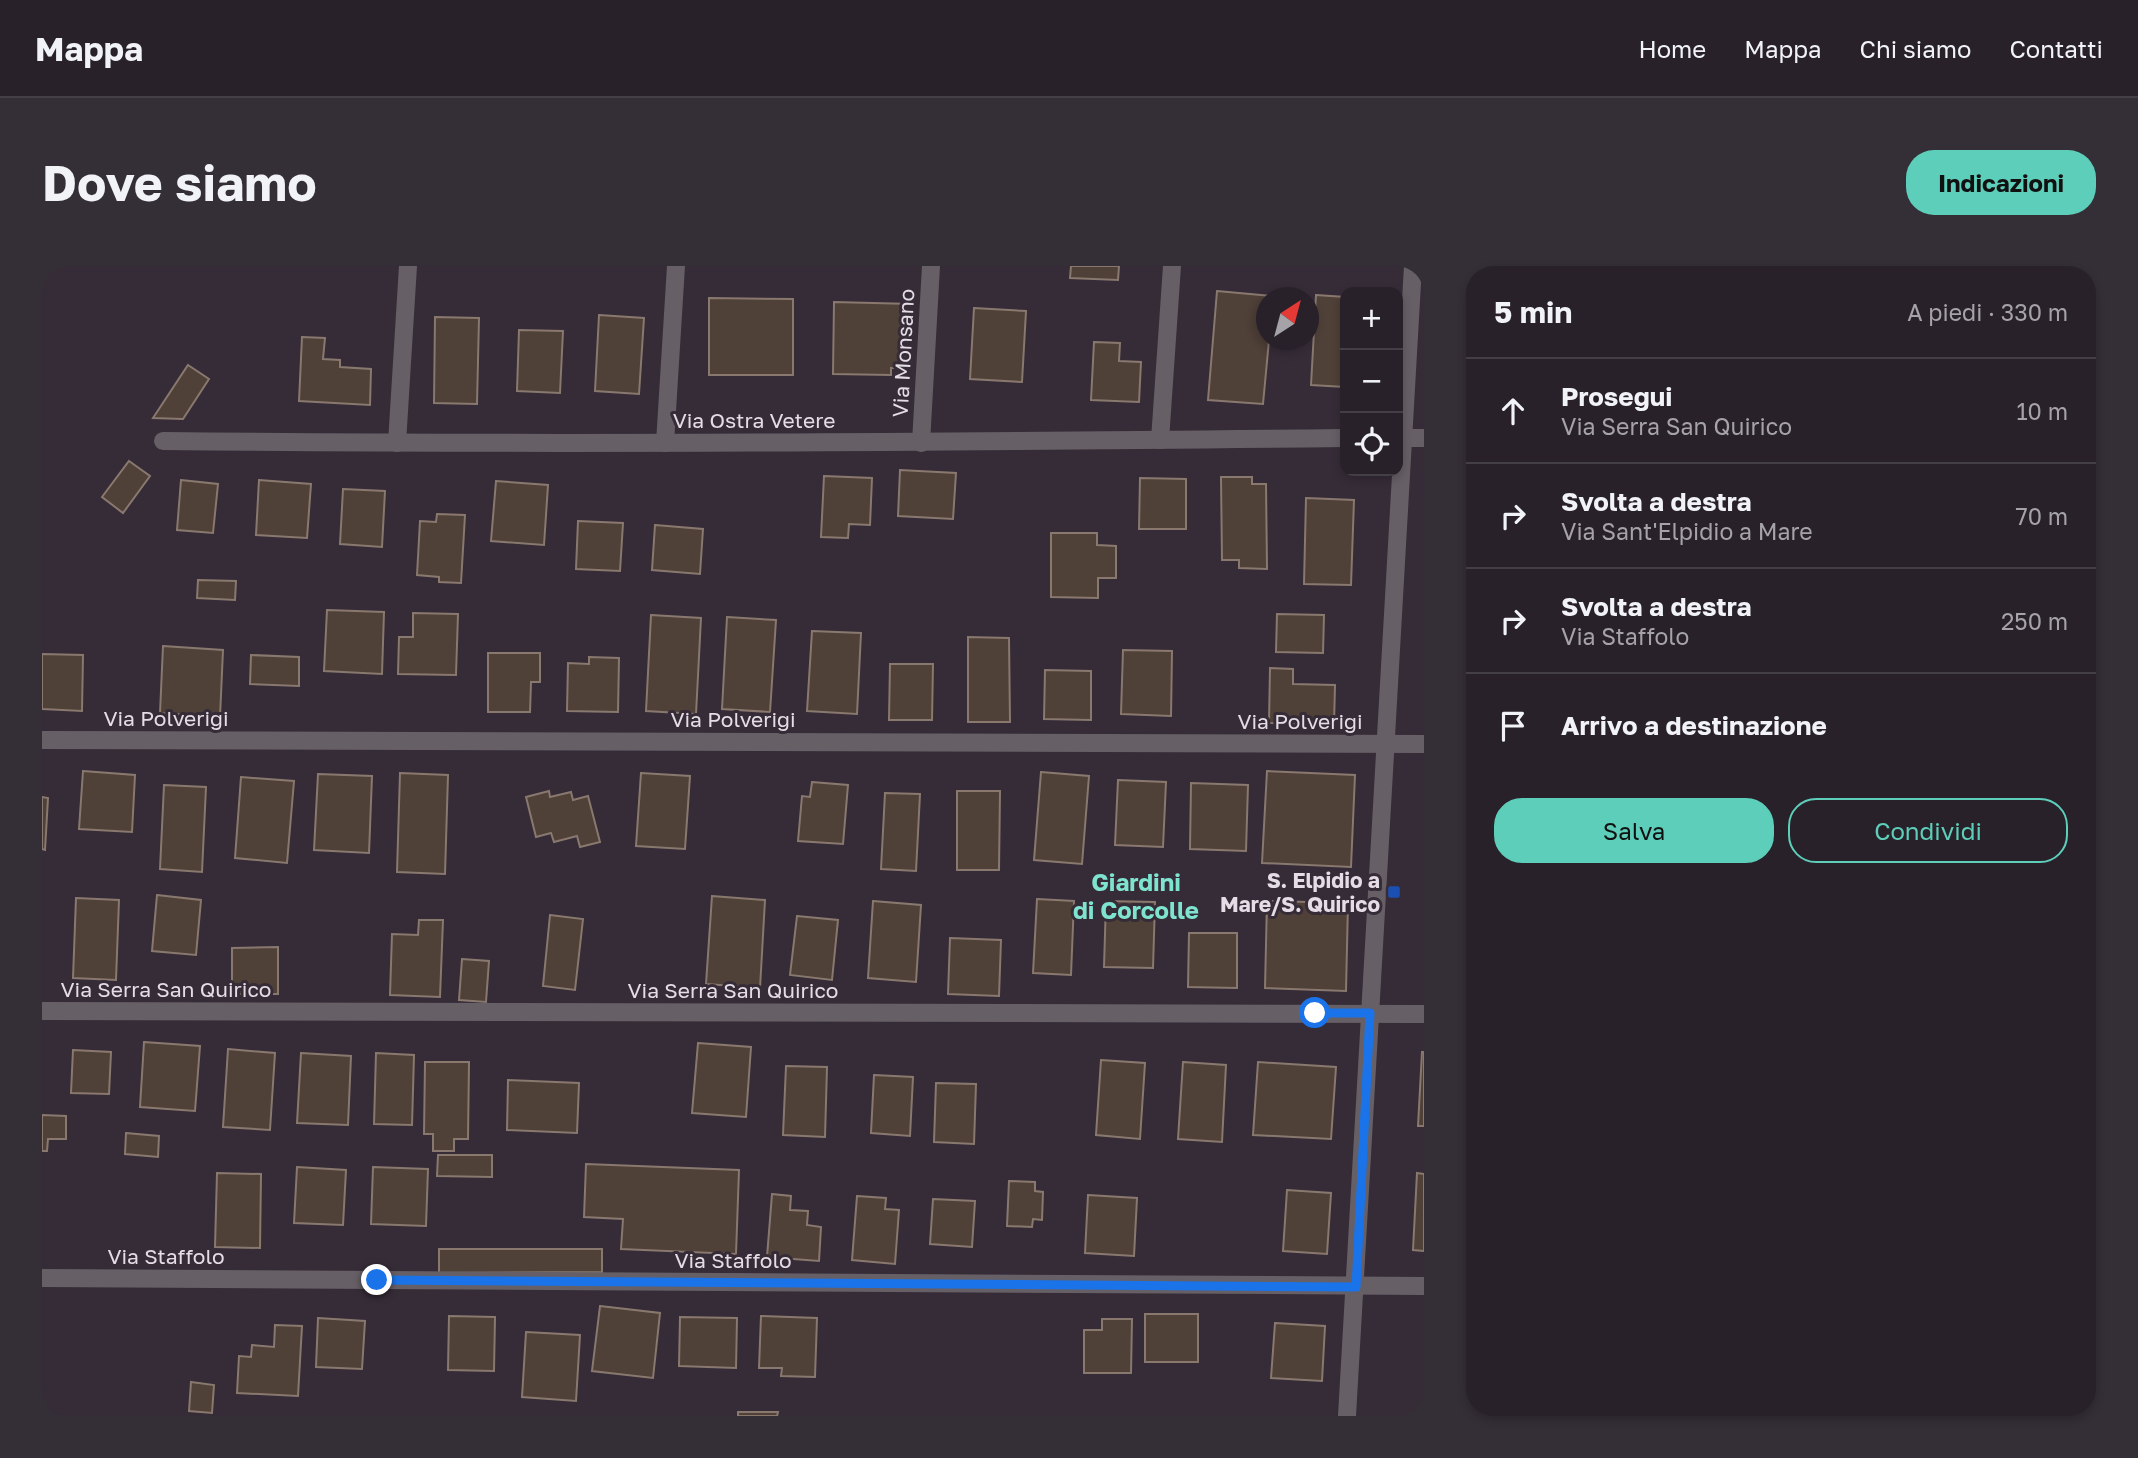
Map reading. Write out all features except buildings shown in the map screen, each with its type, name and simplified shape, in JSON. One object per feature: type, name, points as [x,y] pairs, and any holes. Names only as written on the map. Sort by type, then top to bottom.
[{"type":"street","points":[[397,443],[408,266]]},
{"type":"street","points":[[665,443],[676,266]]},
{"type":"street","name":"Via Monsano","points":[[921,443],[931,266]]},
{"type":"street","points":[[1160,440],[1172,266]]},
{"type":"street","points":[[1402,413],[1413,266]]},
{"type":"street","name":"Via Ostra Vetere","points":[[163,441],[921,443],[1340,438]]},
{"type":"street","points":[[1403,438],[1424,438]]},
{"type":"street","points":[[1348,1416],[1398,476]]},
{"type":"street","name":"Via Polverigi","points":[[42,740],[1424,744]]},
{"type":"street","name":"Via Serra San Quirico","points":[[42,1011],[1424,1014]]},
{"type":"street","name":"Via Staffolo","points":[[42,1278],[1424,1286]]},
{"type":"place","name":"S. Elpidio a Mare/S. Quirico","points":[[1394,892]]},
{"type":"district","name":"Giardini di Corcolle","points":[[1136,895]]},
{"type":"route","points":[[377,1280],[1356,1287],[1370,1013],[1315,1013]]}]
